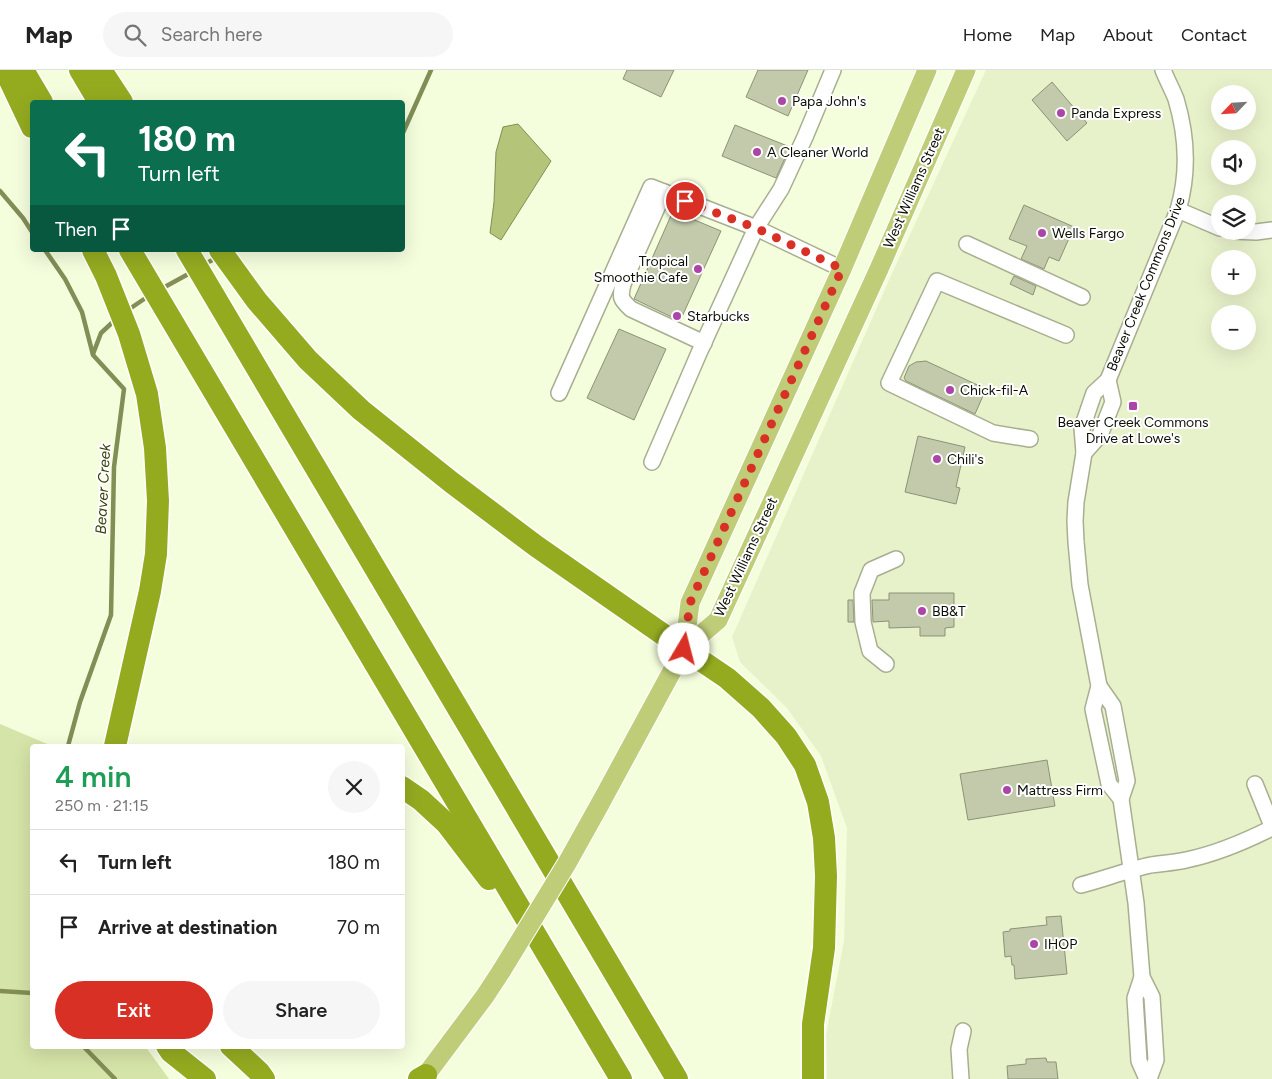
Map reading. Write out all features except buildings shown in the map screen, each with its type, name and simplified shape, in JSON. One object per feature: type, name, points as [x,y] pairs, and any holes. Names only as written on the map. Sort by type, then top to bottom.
[{"type":"highway","points":[[4,70],[30,123]]},
{"type":"highway","points":[[23,70],[41,100]]},
{"type":"highway","points":[[80,70],[98,100]]},
{"type":"highway","points":[[101,70],[121,100]]},
{"type":"highway","points":[[94,252],[106,276],[129,334],[147,394],[155,448],[158,500],[156,554],[150,590],[115,744]]},
{"type":"highway","points":[[131,252],[621,1079]]},
{"type":"highway","points":[[188,252],[677,1079]]},
{"type":"highway","points":[[221,252],[257,302],[308,360],[361,410],[466,494],[536,546],[727,678],[761,708],[786,736],[805,765],[818,802],[824,838],[826,876],[824,948],[813,1024],[813,1079]]},
{"type":"highway","points":[[405,789],[421,800],[447,824],[546,952]]},
{"type":"highway","points":[[168,1049],[205,1079]]},
{"type":"highway","points":[[234,1049],[267,1077]]},
{"type":"main road","points":[[423,1078],[485,996],[566,865],[684,649],[690,603],[842,269],[928,70]]},
{"type":"main road","name":"West Williams Street","points":[[684,649],[718,620],[879,269],[966,70]]},
{"type":"street","points":[[652,462],[756,228],[781,190],[833,70]]},
{"type":"street","name":"Beaver Creek Commons Drive","points":[[1148,1079],[1139,1061],[1135,998],[1142,977],[1132,870],[1121,798],[1109,784],[1094,709],[1099,686],[1082,602],[1077,565],[1075,521],[1076,502],[1084,453],[1082,428],[1094,393],[1108,380],[1182,197],[1186,176],[1186,146],[1175,98],[1163,70]]},
{"type":"street","points":[[559,393],[651,187],[756,228],[842,269]]},
{"type":"street","points":[[664,192],[622,284],[622,301],[631,308],[704,343]]},
{"type":"street","points":[[1178,210],[1211,224]]},
{"type":"street","points":[[1256,232],[1272,230]]},
{"type":"street","points":[[967,244],[1082,297]]},
{"type":"street","points":[[1030,439],[992,433],[889,383],[938,281],[1066,336]]},
{"type":"street","name":"Beaver Creek Commons Drive","points":[[1084,453],[1100,435],[1113,402],[1108,380]]},
{"type":"street","points":[[886,664],[870,650],[863,622],[862,593],[871,570],[896,558]]},
{"type":"street","points":[[1081,886],[1132,870],[1186,860],[1222,850],[1248,840],[1272,827],[1255,784]]},
{"type":"street","points":[[962,1079],[959,1049],[963,1031]]},
{"type":"shaded area","points":[[986,70],[1272,70],[1272,1079],[827,1079],[826,1035],[844,941],[847,828],[821,756],[787,708],[740,662],[732,637],[889,280]]},
{"type":"shaded area","points":[[518,124],[551,161],[501,240],[490,233],[494,202],[496,152],[503,127]]},
{"type":"shaded area","points":[[0,724],[47,744],[30,744],[30,1049],[147,1049],[169,1079],[0,1079]]},
{"type":"waterway","points":[[405,128],[431,70]]},
{"type":"waterway","name":"Beaver Creek","points":[[0,191],[30,229]]},
{"type":"waterway","name":"Beaver Creek","points":[[46,252],[65,279],[82,312],[93,355],[124,389],[114,467],[111,615],[80,702],[69,744]]},
{"type":"waterway","points":[[203,265],[218,257]]},
{"type":"waterway","points":[[161,289],[192,272]]},
{"type":"waterway","points":[[128,310],[150,295]]},
{"type":"waterway","points":[[93,354],[101,333],[115,320]]},
{"type":"waterway","points":[[0,991],[30,993]]},
{"type":"waterway","name":"Beaver Creek","points":[[86,1049],[115,1079]]},
{"type":"place","name":"Papa John's","points":[[782,101]]},
{"type":"place","name":"Panda Express","points":[[1061,113]]},
{"type":"place","name":"A Cleaner World","points":[[757,152]]},
{"type":"place","name":"Wells Fargo","points":[[1042,233]]},
{"type":"place","name":"Tropical Smoothie Cafe","points":[[698,269]]},
{"type":"place","name":"Starbucks","points":[[677,316]]},
{"type":"place","name":"Chick-fil-A","points":[[950,390]]},
{"type":"place","name":"Beaver Creek Commons Drive at Lowe's","points":[[1133,406]]},
{"type":"place","name":"Chili's","points":[[937,459]]},
{"type":"place","name":"BB&T","points":[[922,611]]},
{"type":"place","name":"Mattress Firm","points":[[1007,790]]},
{"type":"place","name":"IHOP","points":[[1034,944]]},
{"type":"route","points":[[684,649],[690,603],[842,269],[756,228],[685,201]]}]
